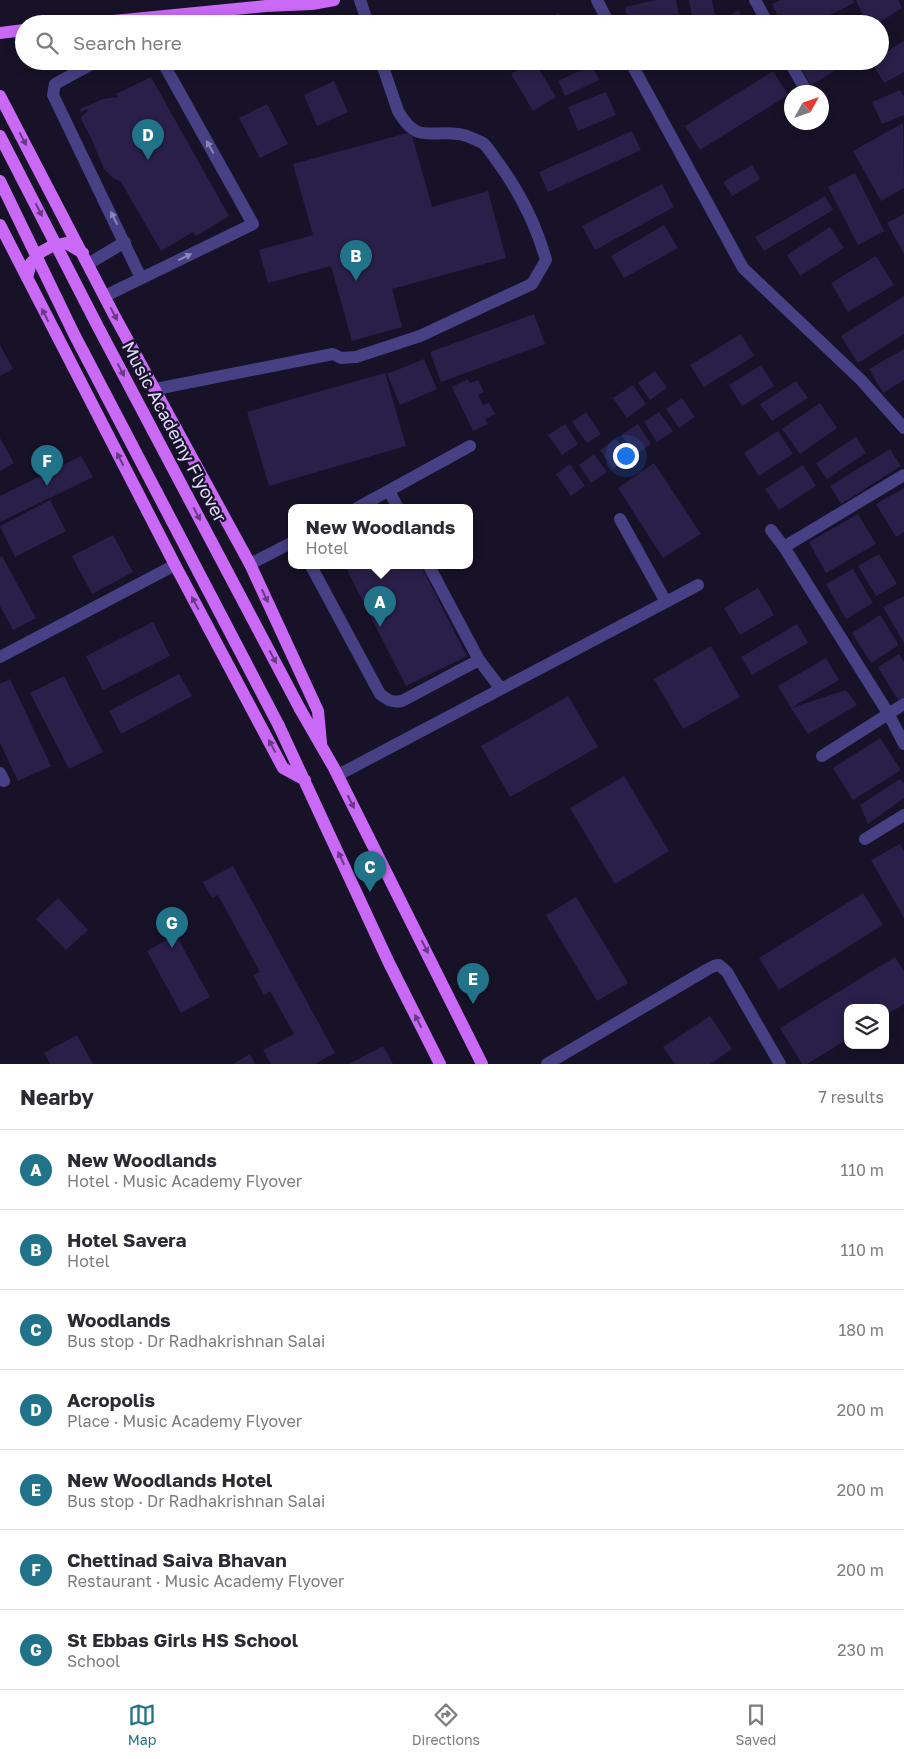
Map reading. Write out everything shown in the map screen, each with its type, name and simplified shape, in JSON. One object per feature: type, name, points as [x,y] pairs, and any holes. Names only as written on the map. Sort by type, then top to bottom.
[{"type":"main road","points":[[184,15],[264,3],[312,4],[334,0]]},
{"type":"main road","points":[[0,33],[15,31]]},
{"type":"main road","points":[[0,96],[105,296],[250,564],[318,711],[321,743]]},
{"type":"main road","name":"Music Academy Flyover","points":[[0,136],[97,326],[300,709],[338,775],[482,1064]]},
{"type":"main road","points":[[0,181],[74,334],[278,726],[389,963],[440,1064]]},
{"type":"main road","points":[[0,225],[175,566],[283,768],[304,780]]},
{"type":"main road","points":[[27,278],[31,263],[41,252],[52,246],[66,243],[85,258]]},
{"type":"street","points":[[360,0],[365,15]]},
{"type":"street","points":[[596,0],[605,15]]},
{"type":"street","points":[[755,0],[763,15]]},
{"type":"street","points":[[81,70],[55,84],[53,95],[142,278]]},
{"type":"street","points":[[105,296],[252,224],[167,70]]},
{"type":"street","points":[[156,389],[333,354],[341,358],[356,357],[420,336],[532,284],[546,260],[540,236],[514,184],[484,144],[459,134],[427,135],[412,128],[398,111],[384,70]]},
{"type":"street","points":[[635,70],[743,268],[861,380],[904,428]]},
{"type":"street","points":[[794,70],[803,85]]},
{"type":"street","points":[[85,258],[125,242]]},
{"type":"street","points":[[365,504],[470,446]]},
{"type":"street","points":[[784,547],[904,475]]},
{"type":"street","points":[[389,491],[396,504]]},
{"type":"street","points":[[620,519],[666,602]]},
{"type":"street","points":[[771,530],[784,547],[888,713],[904,744]]},
{"type":"street","points":[[250,564],[288,545]]},
{"type":"street","points":[[0,657],[175,566]]},
{"type":"street","points":[[313,569],[380,694],[390,701],[402,702],[479,660]]},
{"type":"street","points":[[431,569],[479,660],[500,689]]},
{"type":"street","points":[[338,775],[698,585]]},
{"type":"street","points":[[822,756],[904,704]]},
{"type":"street","points":[[865,839],[904,816]]},
{"type":"street","points":[[548,1064],[714,966],[719,965],[727,972],[780,1064]]},
{"type":"building","points":[[656,0],[676,0],[679,15],[627,15],[625,7]]},
{"type":"building","points":[[689,0],[712,0],[714,15],[692,15]]},
{"type":"building","points":[[781,0],[853,0],[854,3],[830,15],[778,15],[772,4]]},
{"type":"building","points":[[856,0],[898,0],[902,8],[889,16],[863,15]]},
{"type":"building","points":[[738,10],[741,15],[730,15]]},
{"type":"building","points":[[904,41],[904,72],[884,83],[876,70],[889,70],[889,50]]},
{"type":"building","points":[[517,70],[540,70],[556,97],[533,111],[511,74]]},
{"type":"building","points":[[581,70],[594,70],[599,80],[565,96],[558,81]]},
{"type":"building","points":[[802,70],[836,70],[811,85]]},
{"type":"building","points":[[773,71],[784,89],[784,98],[700,150],[685,126]]},
{"type":"building","points":[[151,77],[229,216],[196,236],[193,232],[161,251],[121,182],[113,178],[104,169],[81,119],[88,111],[87,109],[81,112],[80,109],[103,99],[118,97],[116,94]]},
{"type":"building","points":[[334,81],[348,112],[317,126],[304,95]]},
{"type":"building","points":[[900,90],[904,97],[904,115],[882,124],[872,102]]},
{"type":"building","points":[[606,92],[616,115],[578,131],[568,107]]},
{"type":"building","points":[[267,104],[288,144],[260,158],[239,118]]},
{"type":"building","points":[[903,123],[904,188],[881,201],[853,151]]},
{"type":"building","points":[[632,131],[641,150],[548,192],[539,172]]},
{"type":"building","points":[[411,132],[432,207],[488,191],[506,258],[392,289],[402,327],[352,341],[331,266],[268,283],[259,250],[313,235],[293,164]]},
{"type":"building","points":[[752,165],[760,179],[732,196],[723,182]]},
{"type":"building","points":[[855,173],[884,231],[858,245],[828,187]]},
{"type":"building","points":[[662,184],[674,207],[595,250],[582,226]]},
{"type":"building","points":[[825,196],[833,210],[764,251],[755,237]]},
{"type":"building","points":[[904,214],[904,254],[887,223]]},
{"type":"building","points":[[664,225],[678,248],[624,278],[611,256]]},
{"type":"building","points":[[830,227],[844,248],[800,276],[787,255]]},
{"type":"building","points":[[876,256],[894,285],[848,312],[831,283]]},
{"type":"building","points":[[904,296],[904,334],[858,363],[841,336]]},
{"type":"building","points":[[534,314],[545,344],[441,382],[430,352]]},
{"type":"building","points":[[741,334],[754,356],[704,387],[690,365]]},
{"type":"building","points":[[0,345],[13,369],[0,376]]},
{"type":"building","points":[[904,349],[904,380],[883,393],[869,369]]},
{"type":"building","points":[[424,359],[437,389],[400,405],[387,374]]},
{"type":"building","points":[[761,365],[774,386],[742,406],[729,385]]},
{"type":"building","points":[[655,371],[667,388],[650,400],[638,383]]},
{"type":"building","points":[[385,373],[406,446],[269,486],[247,412]]},
{"type":"building","points":[[468,379],[470,383],[478,380],[484,392],[478,395],[483,405],[489,403],[495,414],[485,419],[488,424],[473,431],[452,387]]},
{"type":"building","points":[[796,381],[808,398],[772,421],[760,404]]},
{"type":"building","points":[[633,385],[646,404],[627,418],[613,398]]},
{"type":"building","points":[[682,398],[695,417],[679,428],[666,409]]},
{"type":"building","points":[[820,403],[837,428],[800,454],[782,429]]},
{"type":"building","points":[[586,412],[601,434],[587,443],[572,422]]},
{"type":"building","points":[[659,412],[673,431],[657,442],[644,422]]},
{"type":"building","points":[[565,424],[578,444],[562,455],[548,435]]},
{"type":"building","points":[[638,424],[651,444],[635,455],[621,435]]},
{"type":"building","points":[[778,431],[793,454],[759,476],[744,453]]},
{"type":"building","points":[[856,437],[866,453],[827,479],[816,463]]},
{"type":"building","points":[[0,438],[14,463],[0,471]]},
{"type":"building","points":[[616,439],[629,457],[613,469],[600,450]]},
{"type":"building","points":[[890,449],[901,466],[841,504],[830,486]]},
{"type":"building","points":[[594,454],[607,472],[591,483],[579,465]]},
{"type":"building","points":[[81,456],[93,477],[0,522],[0,496]]},
{"type":"building","points":[[654,463],[701,534],[663,558],[618,488]]},
{"type":"building","points":[[570,464],[585,486],[571,496],[556,474]]},
{"type":"building","points":[[803,465],[816,486],[779,510],[765,489]]},
{"type":"building","points":[[904,488],[904,532],[896,537],[876,504]]},
{"type":"building","points":[[50,500],[66,531],[15,557],[0,526]]},
{"type":"building","points":[[858,514],[876,544],[826,573],[809,542]]},
{"type":"building","points":[[113,535],[133,572],[92,594],[72,556]]},
{"type":"building","points":[[879,554],[897,584],[876,596],[858,566]]},
{"type":"building","points":[[2,556],[36,618],[13,630],[0,606],[0,557]]},
{"type":"building","points":[[347,569],[423,569],[467,656],[406,686]]},
{"type":"building","points":[[853,569],[873,603],[846,619],[826,584]]},
{"type":"building","points":[[758,588],[774,615],[740,635],[724,608]]},
{"type":"building","points":[[904,596],[904,643],[883,607]]},
{"type":"building","points":[[880,615],[899,645],[871,663],[852,633]]},
{"type":"building","points":[[153,622],[170,656],[103,690],[86,656]]},
{"type":"building","points":[[797,624],[808,643],[752,675],[741,657]]},
{"type":"building","points":[[711,646],[740,697],[683,729],[654,679]]},
{"type":"building","points":[[899,654],[904,662],[904,697],[898,700],[878,667]]},
{"type":"building","points":[[826,658],[839,680],[791,708],[778,686]]},
{"type":"building","points":[[179,674],[192,696],[121,734],[109,711]]},
{"type":"building","points":[[64,676],[103,752],[69,769],[30,693]]},
{"type":"building","points":[[10,679],[51,766],[18,781],[0,743],[0,684]]},
{"type":"building","points":[[846,690],[857,705],[808,734],[791,708]]},
{"type":"building","points":[[568,696],[598,747],[510,797],[481,746]]},
{"type":"building","points":[[880,738],[901,770],[853,800],[833,768]]},
{"type":"building","points":[[624,776],[669,851],[615,884],[570,808]]},
{"type":"building","points":[[900,779],[904,783],[904,798],[868,824],[860,805]]},
{"type":"building","points":[[900,844],[904,851],[904,918],[871,860]]},
{"type":"building","points":[[233,866],[335,1053],[315,1064],[271,1064],[263,1050],[294,1034],[270,991],[264,995],[253,975],[260,972],[218,895],[212,898],[203,882]]},
{"type":"building","points":[[863,893],[883,925],[779,990],[759,958]]},
{"type":"building","points":[[576,897],[628,983],[597,1001],[546,915]]},
{"type":"building","points":[[58,898],[88,930],[66,950],[36,919]]},
{"type":"building","points":[[176,935],[210,997],[181,1013],[147,951]]},
{"type":"building","points":[[895,957],[904,971],[904,1004],[889,1013],[889,1004],[844,1004],[844,1041],[807,1064],[802,1064],[780,1028]]},
{"type":"building","points":[[710,1016],[732,1049],[710,1064],[675,1064],[663,1047]]},
{"type":"building","points":[[77,1035],[93,1064],[50,1064],[44,1053]]},
{"type":"building","points":[[383,1046],[393,1064],[349,1064]]},
{"type":"building","points":[[250,1054],[255,1064],[233,1064]]},
{"type":"place","name":"Acropolis","points":[[148,160]]},
{"type":"place","name":"Hotel Savera","points":[[356,281]]},
{"type":"place","name":"Chettinad Saiva Bhavan","points":[[47,486]]},
{"type":"place","name":"New Woodlands","points":[[380,627]]},
{"type":"place","name":"Woodlands","points":[[370,892]]},
{"type":"place","name":"St Ebbas Girls HS School","points":[[172,948]]},
{"type":"place","name":"New Woodlands Hotel","points":[[473,1004]]}]
